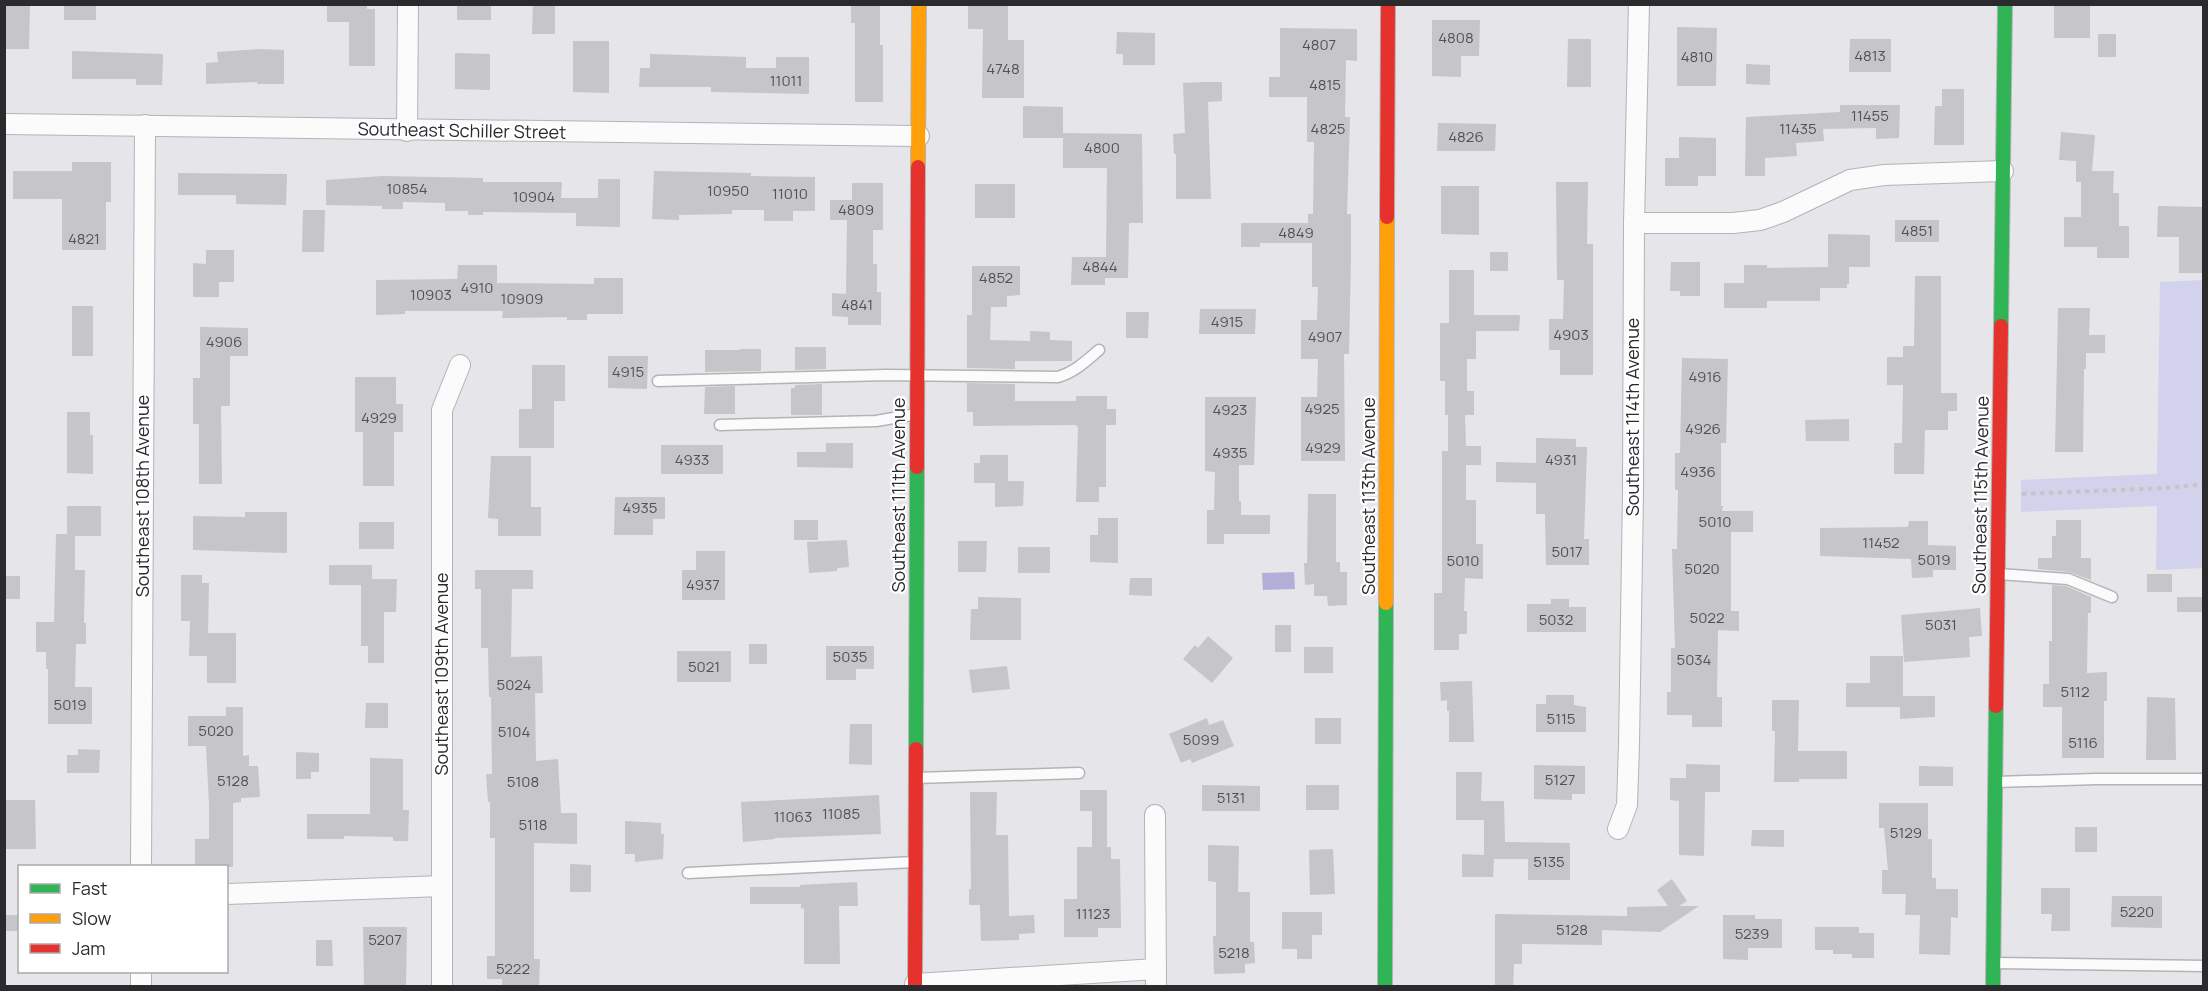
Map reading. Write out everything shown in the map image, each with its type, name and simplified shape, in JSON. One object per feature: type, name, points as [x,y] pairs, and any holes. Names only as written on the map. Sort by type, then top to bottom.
[{"type":"street","points":[[407,131],[408,4]]},
{"type":"street","name":"Southeast 111th Avenue","points":[[915,985],[919,4]]},
{"type":"street","name":"Southeast 113th Avenue","points":[[1385,987],[1388,4]]},
{"type":"street","name":"Southeast 114th Avenue","points":[[1618,829],[1627,805],[1628,775],[1633,493],[1634,223],[1639,4]]},
{"type":"street","name":"Southeast 115th Avenue","points":[[1993,987],[2005,4]]},
{"type":"street","name":"Southeast Schiller Street","points":[[4,124],[919,136]]},
{"type":"street","name":"Southeast 108th Avenue","points":[[141,865],[145,125]]},
{"type":"street","points":[[1634,223],[1733,223],[1760,220],[1783,212],[1850,180],[1884,175],[2003,171]]},
{"type":"street","name":"Southeast 109th Avenue","points":[[442,987],[442,410],[460,365]]},
{"type":"street","points":[[915,985],[1156,978],[1155,815]]},
{"type":"street","points":[[228,894],[442,886]]},
{"type":"lane","points":[[658,381],[917,375],[1058,377],[1080,367],[1099,350]]},
{"type":"lane","points":[[720,424],[876,421],[917,414]]},
{"type":"lane","points":[[1998,574],[2068,579],[2112,597]]},
{"type":"lane","points":[[915,778],[1079,773]]},
{"type":"lane","points":[[1995,782],[2204,779]]},
{"type":"lane","points":[[688,873],[915,862]]},
{"type":"lane","points":[[1993,963],[2204,966]]},
{"type":"path","points":[[1999,492],[2027,495],[2204,484]]},
{"type":"shaded area","points":[[2203,280],[2203,568],[2156,570],[2157,506],[2021,512],[2021,480],[2157,474],[2160,282]]},
{"type":"shaded area","points":[[1294,572],[1295,589],[1263,590],[1262,573]]},
{"type":"building","points":[[4,4],[30,4],[29,49],[4,49]]},
{"type":"building","points":[[64,4],[96,4],[96,20],[64,20]]},
{"type":"building","points":[[327,4],[367,4],[367,9],[375,9],[375,66],[349,66],[349,22],[327,22]]},
{"type":"building","points":[[457,4],[491,4],[491,20],[457,20]]},
{"type":"building","points":[[533,4],[555,4],[555,34],[532,34]]},
{"type":"building","points":[[851,4],[880,4],[883,102],[855,102],[855,23],[851,23]]},
{"type":"building","points":[[968,4],[1008,4],[1008,40],[1024,40],[1024,98],[982,98],[983,29],[968,29]]},
{"type":"building","points":[[2054,6],[2090,6],[2090,38],[2054,38]]},
{"type":"building","points":[[1432,20],[1480,20],[1479,56],[1461,56],[1461,77],[1432,76]]},
{"type":"building","points":[[1677,27],[1717,28],[1716,86],[1677,86]]},
{"type":"building","points":[[1280,28],[1357,29],[1357,61],[1346,60],[1345,117],[1350,117],[1347,214],[1351,214],[1351,256],[1349,354],[1344,354],[1345,461],[1301,461],[1301,397],[1317,397],[1318,359],[1301,359],[1301,320],[1317,320],[1318,287],[1312,287],[1312,243],[1260,243],[1260,247],[1241,247],[1241,223],[1308,223],[1308,214],[1313,214],[1314,142],[1307,142],[1307,97],[1269,97],[1269,77],[1280,77]]},
{"type":"building","points":[[1117,32],[1155,33],[1155,65],[1123,65],[1123,54],[1116,54]]},
{"type":"building","points":[[2098,34],[2116,34],[2116,57],[2098,57]]},
{"type":"building","points":[[1568,39],[1591,39],[1591,87],[1567,87]]},
{"type":"building","points":[[1850,39],[1891,39],[1891,72],[1849,72]]},
{"type":"building","points":[[573,41],[609,41],[609,93],[573,92]]},
{"type":"building","points":[[284,50],[284,84],[257,84],[257,82],[206,84],[206,63],[218,62],[217,52]]},
{"type":"building","points":[[72,51],[163,54],[162,85],[136,85],[136,79],[72,79]]},
{"type":"building","points":[[455,53],[490,54],[490,90],[455,89]]},
{"type":"building","points":[[650,54],[746,57],[746,68],[776,68],[776,57],[809,57],[809,94],[711,92],[711,87],[639,87],[640,68],[650,68]]},
{"type":"building","points":[[1746,64],[1770,65],[1770,85],[1746,84]]},
{"type":"building","points":[[1222,82],[1222,101],[1208,102],[1211,199],[1176,199],[1176,154],[1174,154],[1173,134],[1185,133],[1183,83]]},
{"type":"building","points":[[1942,89],[1964,89],[1964,145],[1934,145],[1935,106],[1942,106]]},
{"type":"building","points":[[1840,105],[1900,105],[1899,138],[1876,139],[1876,128],[1823,129],[1824,141],[1796,143],[1797,156],[1765,158],[1765,176],[1745,176],[1746,117],[1840,112]]},
{"type":"building","points":[[1023,106],[1063,107],[1063,133],[1142,134],[1143,223],[1129,223],[1128,278],[1105,278],[1105,285],[1071,285],[1072,257],[1106,257],[1107,168],[1063,168],[1063,138],[1023,138]]},
{"type":"building","points":[[1438,123],[1496,124],[1495,151],[1437,151]]},
{"type":"building","points":[[2061,132],[2095,135],[2092,171],[2114,171],[2113,193],[2119,193],[2119,226],[2129,226],[2129,258],[2097,258],[2097,247],[2064,247],[2064,217],[2081,217],[2081,182],[2076,182],[2076,161],[2059,160]]},
{"type":"building","points":[[1679,137],[1716,138],[1716,176],[1698,176],[1698,186],[1665,186],[1665,158],[1679,158]]},
{"type":"building","points":[[72,162],[111,162],[111,202],[106,202],[106,250],[62,250],[62,199],[13,199],[13,171],[72,171]]},
{"type":"building","points":[[654,171],[815,177],[815,211],[793,211],[793,221],[764,221],[764,210],[732,210],[732,214],[679,215],[679,220],[652,219]]},
{"type":"building","points":[[178,173],[287,174],[286,205],[236,204],[236,195],[178,195]]},
{"type":"building","points":[[382,176],[483,178],[483,182],[562,182],[561,198],[598,198],[598,179],[620,179],[620,227],[576,226],[576,213],[483,212],[483,215],[468,215],[468,211],[445,211],[445,203],[403,202],[403,209],[382,209],[382,206],[326,205],[326,180]]},
{"type":"building","points":[[1556,182],[1588,182],[1587,244],[1593,244],[1593,375],[1560,375],[1560,350],[1549,350],[1549,319],[1563,319],[1564,280],[1557,280]]},
{"type":"building","points":[[852,183],[883,183],[883,230],[873,230],[873,264],[877,264],[877,292],[881,292],[881,325],[848,325],[848,317],[832,316],[832,293],[846,294],[847,220],[830,220],[830,200],[852,200]]},
{"type":"building","points":[[975,184],[1015,184],[1015,218],[975,218]]},
{"type":"building","points":[[1441,186],[1479,186],[1479,235],[1441,234]]},
{"type":"building","points":[[2158,206],[2204,207],[2204,273],[2179,273],[2179,237],[2157,237]]},
{"type":"building","points":[[303,210],[325,210],[324,252],[302,252]]},
{"type":"building","points":[[1895,220],[1939,220],[1939,242],[1895,242]]},
{"type":"building","points":[[1828,234],[1870,235],[1870,267],[1849,267],[1847,288],[1820,288],[1820,301],[1767,301],[1767,308],[1724,308],[1724,283],[1744,283],[1744,265],[1767,265],[1767,268],[1828,267]]},
{"type":"building","points":[[206,250],[234,250],[234,282],[219,282],[219,297],[193,297],[193,263],[206,264]]},
{"type":"building","points":[[1490,252],[1508,252],[1508,271],[1490,271]]},
{"type":"building","points":[[1671,262],[1700,262],[1700,296],[1680,296],[1680,291],[1670,291]]},
{"type":"building","points":[[458,265],[497,265],[497,283],[594,284],[594,278],[623,278],[623,314],[587,314],[587,320],[567,320],[567,317],[502,318],[503,311],[405,311],[405,314],[376,315],[376,280],[457,279]]},
{"type":"building","points":[[972,266],[1020,266],[1020,295],[1007,296],[1007,307],[991,307],[990,340],[1030,341],[1030,331],[1050,332],[1050,340],[1072,341],[1072,361],[1015,361],[1015,369],[967,368],[967,315],[972,315]]},
{"type":"building","points":[[1449,270],[1474,270],[1474,315],[1520,315],[1519,331],[1476,331],[1476,359],[1467,359],[1467,391],[1474,391],[1474,415],[1465,415],[1466,446],[1481,446],[1481,465],[1466,465],[1466,500],[1476,500],[1476,544],[1483,544],[1483,579],[1465,578],[1464,611],[1467,611],[1467,634],[1459,634],[1459,650],[1434,650],[1434,593],[1442,593],[1442,451],[1448,451],[1445,381],[1440,381],[1440,323],[1449,323]]},
{"type":"building","points":[[1915,276],[1941,276],[1941,393],[1957,393],[1957,411],[1948,411],[1948,430],[1925,430],[1924,474],[1894,474],[1894,443],[1902,443],[1903,385],[1887,385],[1887,357],[1903,357],[1903,346],[1914,346]]},
{"type":"building","points":[[72,306],[93,306],[93,356],[72,356]]},
{"type":"building","points":[[2058,308],[2090,308],[2089,335],[2105,335],[2105,353],[2086,353],[2083,452],[2055,452]]},
{"type":"building","points":[[1200,309],[1256,309],[1255,334],[1199,334]]},
{"type":"building","points":[[1126,312],[1149,312],[1148,338],[1126,338]]},
{"type":"building","points":[[200,327],[248,328],[248,356],[230,356],[230,406],[221,406],[222,484],[199,484],[199,424],[193,424],[193,378],[200,378]]},
{"type":"building","points":[[795,347],[826,347],[826,369],[795,370]]},
{"type":"building","points":[[761,349],[761,371],[705,372],[705,350]]},
{"type":"building","points":[[608,356],[648,356],[647,389],[608,388]]},
{"type":"building","points":[[1682,358],[1728,359],[1726,443],[1721,443],[1721,506],[1723,506],[1722,511],[1753,511],[1753,532],[1731,532],[1731,611],[1739,611],[1739,631],[1718,630],[1717,697],[1722,697],[1722,727],[1692,727],[1692,715],[1667,715],[1667,692],[1671,692],[1671,648],[1675,648],[1672,549],[1677,549],[1678,490],[1675,490],[1675,453],[1680,453]]},
{"type":"building","points":[[532,365],[565,365],[565,401],[554,401],[554,448],[519,448],[519,409],[532,409]]},
{"type":"building","points":[[355,377],[396,377],[396,404],[403,404],[403,432],[394,432],[394,486],[363,486],[363,432],[355,432]]},
{"type":"building","points":[[967,383],[1015,384],[1015,401],[1076,401],[1076,396],[1107,396],[1107,409],[1116,409],[1116,425],[1106,425],[1106,487],[1099,487],[1099,502],[1076,502],[1078,427],[1076,425],[973,426],[973,412],[967,412]]},
{"type":"building","points":[[822,384],[822,415],[791,415],[791,388],[795,388],[795,385]]},
{"type":"building","points":[[735,386],[735,414],[704,414],[705,387]]},
{"type":"building","points":[[1205,397],[1256,397],[1254,465],[1239,465],[1239,501],[1241,501],[1241,515],[1270,515],[1270,534],[1224,534],[1224,544],[1207,544],[1207,510],[1214,510],[1215,472],[1205,471]]},
{"type":"building","points":[[67,412],[90,412],[90,435],[93,435],[93,474],[67,473]]},
{"type":"building","points":[[1849,419],[1849,441],[1806,441],[1805,420]]},
{"type":"building","points":[[1536,438],[1576,439],[1576,447],[1587,447],[1584,539],[1589,539],[1589,565],[1546,565],[1545,514],[1536,514],[1536,483],[1496,482],[1496,462],[1536,463]]},
{"type":"building","points":[[826,443],[853,443],[853,468],[797,467],[797,452],[826,452]]},
{"type":"building","points":[[661,445],[723,445],[723,474],[661,474]]},
{"type":"building","points":[[980,455],[1008,455],[1008,481],[1024,481],[1023,506],[995,507],[995,483],[974,483],[974,463],[980,463]]},
{"type":"building","points":[[491,456],[531,456],[531,507],[541,507],[541,536],[498,536],[498,519],[488,518]]},
{"type":"building","points":[[1308,494],[1336,494],[1336,562],[1340,562],[1340,572],[1347,572],[1347,605],[1328,606],[1327,596],[1314,596],[1314,584],[1305,585]]},
{"type":"building","points":[[615,497],[665,497],[665,519],[653,519],[653,535],[614,535]]},
{"type":"building","points":[[67,506],[101,506],[101,536],[75,536],[75,570],[85,570],[86,644],[76,644],[75,687],[92,687],[92,724],[48,724],[46,652],[36,652],[36,622],[54,622],[56,534],[67,534]]},
{"type":"building","points":[[245,512],[287,512],[287,553],[193,550],[193,516],[245,517]]},
{"type":"building","points":[[1098,518],[1118,518],[1118,563],[1090,562],[1090,535],[1098,535]]},
{"type":"building","points":[[794,520],[818,520],[818,540],[794,540]]},
{"type":"building","points":[[2056,520],[2081,520],[2081,558],[2091,558],[2091,580],[2069,572],[2038,569],[2038,558],[2052,558],[2052,536],[2056,536]]},
{"type":"building","points":[[1909,521],[1928,521],[1928,545],[1956,546],[1956,570],[1933,570],[1933,577],[1912,578],[1911,559],[1820,556],[1820,528],[1908,527]]},
{"type":"building","points":[[359,522],[394,522],[394,549],[359,549]]},
{"type":"building","points":[[847,540],[849,567],[837,568],[837,571],[809,573],[807,542]]},
{"type":"building","points":[[958,541],[987,541],[986,572],[958,572]]},
{"type":"building","points":[[1018,547],[1050,547],[1050,573],[1018,573]]},
{"type":"building","points":[[696,551],[725,551],[725,600],[682,600],[682,570],[696,570]]},
{"type":"building","points":[[329,565],[372,565],[372,579],[397,579],[396,612],[384,612],[384,663],[368,663],[368,646],[361,646],[361,585],[329,585]]},
{"type":"building","points":[[475,570],[533,570],[533,589],[512,589],[511,657],[542,656],[543,693],[535,693],[536,761],[558,759],[561,813],[577,813],[577,844],[534,843],[534,959],[540,959],[539,987],[502,987],[502,979],[487,979],[487,956],[495,956],[495,838],[490,838],[490,802],[488,802],[486,774],[492,774],[491,697],[489,697],[488,648],[481,648],[481,589],[475,589]]},
{"type":"building","points":[[2147,574],[2172,574],[2172,592],[2147,592]]},
{"type":"building","points":[[181,575],[202,575],[202,583],[209,583],[208,633],[236,633],[236,683],[207,683],[207,656],[189,656],[190,621],[181,621]]},
{"type":"building","points":[[4,576],[20,576],[20,599],[4,599]]},
{"type":"building","points":[[1130,578],[1152,578],[1152,596],[1129,595]]},
{"type":"building","points":[[2052,585],[2066,586],[2091,597],[2091,613],[2088,613],[2087,673],[2107,672],[2107,701],[2104,701],[2104,758],[2062,758],[2062,707],[2043,707],[2043,684],[2049,684]]},
{"type":"building","points":[[978,597],[1021,598],[1021,640],[970,640],[971,609],[978,609]]},
{"type":"building","points":[[2177,597],[2204,597],[2204,612],[2177,612]]},
{"type":"building","points":[[1551,599],[1569,599],[1569,607],[1586,607],[1586,632],[1527,632],[1527,604],[1551,604]]},
{"type":"building","points":[[1980,608],[1982,636],[1969,637],[1970,657],[1904,662],[1901,615]]},
{"type":"building","points":[[1275,625],[1291,625],[1291,652],[1275,652]]},
{"type":"building","points":[[1208,636],[1233,658],[1212,683],[1183,659],[1195,645],[1198,648]]},
{"type":"building","points":[[749,644],[767,644],[767,664],[749,664]]},
{"type":"building","points":[[826,646],[874,646],[874,669],[856,669],[856,680],[826,680]]},
{"type":"building","points":[[1304,647],[1333,647],[1333,673],[1304,673]]},
{"type":"building","points":[[677,651],[731,651],[731,682],[677,682]]},
{"type":"building","points":[[1870,656],[1903,656],[1903,696],[1935,696],[1935,717],[1900,719],[1900,707],[1846,707],[1846,683],[1870,683]]},
{"type":"building","points":[[1007,666],[1010,689],[972,693],[969,670]]},
{"type":"building","points":[[1472,681],[1474,742],[1449,742],[1449,711],[1447,711],[1447,700],[1441,701],[1440,682]]},
{"type":"building","points":[[1546,695],[1574,695],[1574,705],[1586,707],[1586,732],[1536,732],[1536,704],[1546,704]]},
{"type":"building","points":[[2147,697],[2175,698],[2176,760],[2146,760]]},
{"type":"building","points":[[1772,700],[1799,700],[1798,751],[1847,751],[1847,779],[1799,779],[1799,782],[1774,782],[1775,731],[1772,731]]},
{"type":"building","points":[[366,703],[388,703],[388,728],[365,728]]},
{"type":"building","points":[[226,707],[243,707],[243,756],[249,755],[249,766],[258,766],[260,797],[241,798],[241,802],[233,803],[233,867],[195,865],[195,839],[209,839],[209,804],[206,746],[188,746],[188,716],[226,716]]},
{"type":"building","points":[[1207,718],[1209,725],[1223,720],[1234,746],[1192,763],[1190,759],[1181,763],[1169,734]]},
{"type":"building","points":[[1315,718],[1341,718],[1341,744],[1315,744]]},
{"type":"building","points":[[850,724],[872,724],[872,765],[849,764]]},
{"type":"building","points":[[78,749],[100,750],[99,773],[67,773],[67,755],[78,755]]},
{"type":"building","points":[[296,752],[319,753],[319,772],[311,772],[311,779],[296,779]]},
{"type":"building","points":[[370,758],[403,759],[403,810],[409,810],[408,841],[393,841],[393,837],[344,836],[344,839],[307,839],[307,814],[370,814]]},
{"type":"building","points":[[1686,764],[1720,765],[1720,792],[1705,792],[1704,856],[1679,855],[1679,801],[1670,800],[1670,778],[1686,778]]},
{"type":"building","points":[[1534,765],[1585,766],[1585,794],[1572,794],[1572,800],[1534,799]]},
{"type":"building","points":[[1919,766],[1953,767],[1953,786],[1919,786]]},
{"type":"building","points":[[1456,772],[1482,772],[1481,801],[1504,801],[1505,842],[1570,843],[1570,880],[1528,880],[1528,859],[1494,859],[1493,877],[1462,877],[1462,854],[1484,855],[1484,820],[1456,820]]},
{"type":"building","points":[[1202,785],[1260,786],[1260,811],[1202,811]]},
{"type":"building","points":[[1306,785],[1339,785],[1339,810],[1306,810]]},
{"type":"building","points":[[1080,790],[1107,790],[1107,847],[1111,847],[1111,859],[1120,859],[1121,928],[1098,928],[1098,937],[1064,937],[1064,899],[1077,899],[1077,847],[1092,847],[1092,811],[1080,811]]},
{"type":"building","points":[[970,792],[997,792],[996,835],[1008,835],[1009,916],[1034,915],[1035,933],[1019,934],[1019,940],[981,941],[980,905],[969,905],[969,889],[971,889]]},
{"type":"building","points":[[879,795],[881,834],[775,838],[743,842],[741,802]]},
{"type":"building","points":[[6,800],[35,800],[36,849],[6,849]]},
{"type":"building","points":[[1879,803],[1928,803],[1928,839],[1932,839],[1932,878],[1936,878],[1936,889],[1958,889],[1958,918],[1951,917],[1950,955],[1919,954],[1920,915],[1905,915],[1906,894],[1882,894],[1882,870],[1888,870],[1884,828],[1879,828]]},
{"type":"building","points":[[625,821],[661,823],[661,834],[664,834],[663,859],[635,862],[635,854],[625,854]]},
{"type":"building","points":[[2075,827],[2097,827],[2097,852],[2075,852]]},
{"type":"building","points":[[1752,830],[1784,830],[1784,847],[1751,846]]},
{"type":"building","points":[[1208,845],[1239,846],[1238,892],[1250,892],[1250,942],[1254,942],[1255,963],[1245,964],[1245,973],[1214,974],[1213,936],[1216,936],[1216,882],[1208,881]]},
{"type":"building","points":[[1333,849],[1335,894],[1310,895],[1309,850]]},
{"type":"building","points":[[570,864],[591,865],[591,892],[570,892]]},
{"type":"building","points":[[1672,879],[1687,901],[1679,906],[1699,906],[1660,932],[1602,930],[1602,945],[1522,944],[1522,964],[1514,964],[1513,987],[1495,987],[1495,914],[1627,916],[1627,907],[1668,906],[1657,890]]},
{"type":"building","points":[[857,882],[858,906],[839,906],[840,964],[804,964],[804,908],[801,909],[801,904],[750,904],[750,887],[800,887],[800,885]]},
{"type":"building","points":[[2041,888],[2070,888],[2070,931],[2051,931],[2052,914],[2041,914]]},
{"type":"building","points":[[2112,896],[2162,896],[2162,928],[2111,927]]},
{"type":"building","points":[[1282,912],[1322,912],[1322,935],[1312,935],[1312,959],[1297,959],[1297,949],[1282,949]]},
{"type":"building","points":[[4,915],[18,915],[18,931],[4,931]]},
{"type":"building","points":[[1723,915],[1755,915],[1755,919],[1782,919],[1782,948],[1748,948],[1748,960],[1723,959]]},
{"type":"building","points":[[363,927],[407,927],[406,987],[364,987]]},
{"type":"building","points":[[1815,927],[1859,927],[1859,933],[1874,933],[1874,958],[1852,958],[1852,954],[1833,954],[1833,950],[1815,950]]},
{"type":"building","points":[[316,940],[332,940],[333,966],[316,966]]},
{"type":"traffic: fast","points":[[2001,326],[2005,4]]},
{"type":"traffic: fast","points":[[916,749],[917,467]]},
{"type":"traffic: fast","points":[[1385,986],[1386,603]]},
{"type":"traffic: fast","points":[[1993,986],[1996,706]]},
{"type":"traffic: slow","points":[[918,167],[919,4]]},
{"type":"traffic: slow","points":[[1386,603],[1387,217]]},
{"type":"traffic: jam","points":[[1387,217],[1388,4]]},
{"type":"traffic: jam","points":[[917,467],[918,167]]},
{"type":"traffic: jam","points":[[1996,706],[2001,326]]},
{"type":"traffic: jam","points":[[915,986],[916,749]]}]
